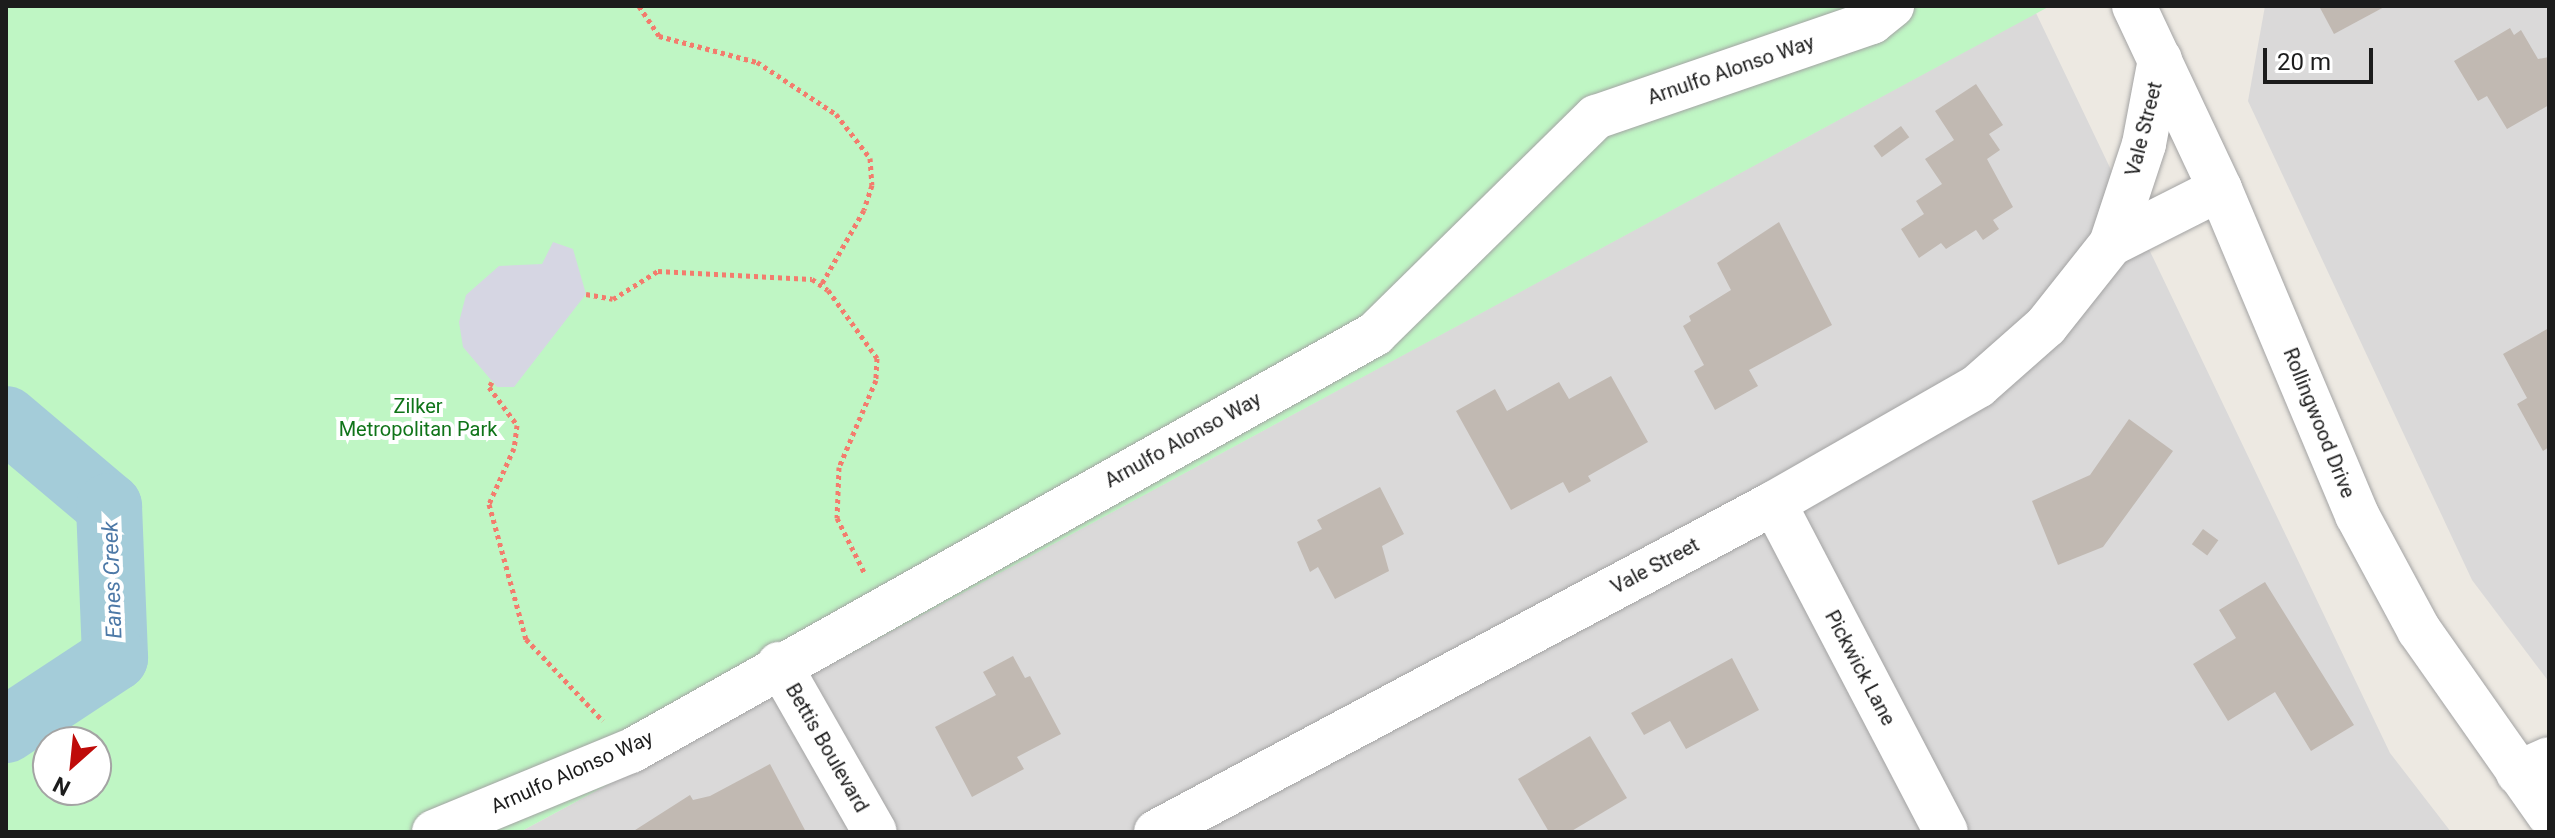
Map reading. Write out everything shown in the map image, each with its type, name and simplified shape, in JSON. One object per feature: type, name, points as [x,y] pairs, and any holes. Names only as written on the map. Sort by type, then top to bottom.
[{"type":"street","name":"Arnulfo Alonso Way","points":[[434,832],[631,751],[779,664],[1375,334],[1596,117],[1872,22],[1892,6]]},
{"type":"street","name":"Rollingwood Drive","points":[[2134,6],[2220,189],[2357,515],[2419,630],[2534,766],[2549,815]]},
{"type":"street","name":"Vale Street","points":[[1156,832],[1774,503],[1978,386],[2046,326],[2111,244],[2144,144],[2160,59]]},
{"type":"street","name":"Vale Street","points":[[2111,244],[2220,189]]},
{"type":"street","name":"Pickwick Lane","points":[[1774,503],[1946,832]]},
{"type":"street","name":"Bettis Boulevard","points":[[779,664],[875,832]]},
{"type":"path","points":[[639,6],[659,36],[757,62],[836,114],[870,158],[872,185],[864,210],[821,285]]},
{"type":"path","points":[[586,294],[613,299],[658,271],[812,279],[821,285],[877,358],[876,380],[839,467],[837,518],[882,607]]},
{"type":"path","points":[[492,382],[489,387],[517,425],[514,448],[489,504],[526,639],[631,751]]},
{"type":"shaded area","points":[[2265,6],[2549,6],[2549,682],[2472,580],[2248,101]]},
{"type":"shaded area","points":[[2036,13],[2390,753],[2451,832],[520,832]]},
{"type":"shaded area","points":[[553,242],[573,249],[586,294],[514,387],[497,387],[463,347],[459,322],[466,295],[499,266],[542,264]]},
{"type":"green space","name":"Zilker Metropolitan Park","points":[[6,6],[2050,6],[520,832],[6,832]]},
{"type":"building","points":[[2319,6],[2386,6],[2334,34]]},
{"type":"building","points":[[2510,28],[2514,35],[2521,30],[2538,59],[2549,57],[2549,105],[2507,129],[2487,96],[2478,101],[2454,61]]},
{"type":"building","points":[[1976,84],[2003,125],[1989,134],[2000,150],[1987,159],[2013,207],[1993,220],[1999,229],[1983,240],[1976,230],[1946,249],[1941,243],[1919,258],[1901,229],[1924,214],[1916,201],[1942,184],[1925,159],[1954,140],[1935,111]]},
{"type":"building","points":[[1901,126],[1909,137],[1882,157],[1873,146]]},
{"type":"building","points":[[1779,222],[1832,325],[1749,370],[1758,386],[1715,410],[1694,371],[1704,365],[1683,326],[1691,321],[1689,316],[1731,290],[1717,263]]},
{"type":"building","points":[[2549,328],[2549,447],[2543,451],[2517,404],[2527,398],[2503,354]]},
{"type":"building","points":[[1611,376],[1648,442],[1588,476],[1591,481],[1569,493],[1563,482],[1511,510],[1456,411],[1495,389],[1507,411],[1559,382],[1569,399]]},
{"type":"building","points":[[2129,419],[2173,451],[2103,547],[2058,565],[2032,501],[2090,475]]},
{"type":"building","points":[[1380,487],[1404,534],[1382,546],[1389,571],[1335,599],[1318,567],[1310,572],[1297,542],[1322,529],[1317,520]]},
{"type":"building","points":[[2203,529],[2218,540],[2207,556],[2192,544]]},
{"type":"building","points":[[2265,582],[2354,725],[2311,751],[2275,692],[2228,721],[2193,664],[2236,638],[2219,610]]},
{"type":"building","points":[[1013,656],[1025,678],[1030,676],[1061,734],[1017,757],[1024,769],[972,797],[935,727],[996,695],[983,672]]},
{"type":"building","points":[[1732,658],[1759,710],[1686,749],[1670,721],[1644,735],[1631,713]]},
{"type":"building","points":[[1590,736],[1627,798],[1570,832],[1549,832],[1518,779]]},
{"type":"building","points":[[770,764],[806,832],[632,832],[690,795],[693,800],[710,796]]},
{"type":"waterway","name":"Eanes Creek","points":[[6,419],[109,506],[115,658],[6,730]]}]
